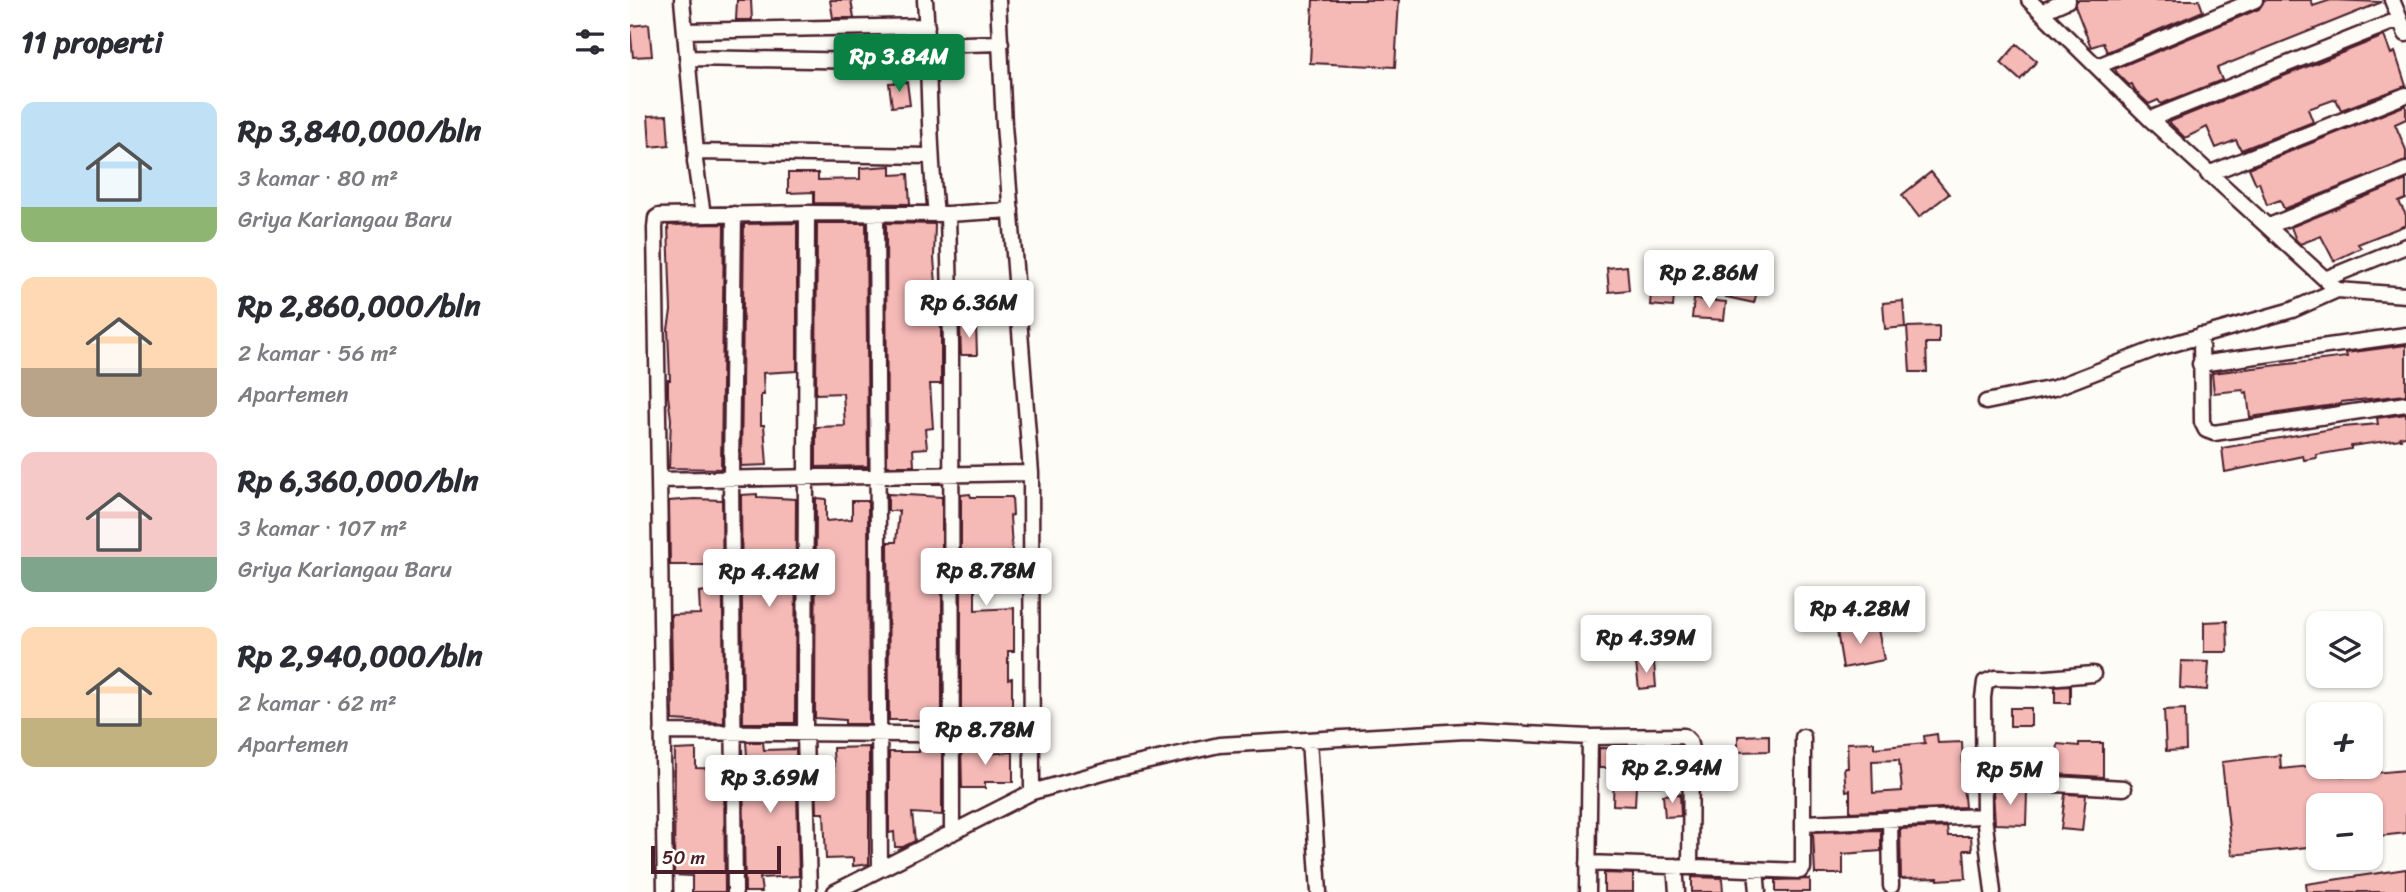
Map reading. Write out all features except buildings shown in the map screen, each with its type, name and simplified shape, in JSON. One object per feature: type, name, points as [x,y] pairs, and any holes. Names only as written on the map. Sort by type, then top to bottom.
[{"type":"street","points":[[682,0],[695,162],[703,215]]},
{"type":"street","points":[[925,0],[929,46],[929,156],[942,214],[951,474],[952,833]]},
{"type":"street","points":[[999,0],[1011,210],[1031,472],[1032,792]]},
{"type":"street","points":[[2029,0],[2208,174],[2269,226],[2337,290]]},
{"type":"street","points":[[2041,12],[2068,0]]},
{"type":"street","points":[[2098,66],[2255,0]]},
{"type":"street","points":[[2392,0],[2406,34]]},
{"type":"street","points":[[2150,119],[2400,19]]},
{"type":"street","points":[[685,31],[927,26]]},
{"type":"street","points":[[929,46],[1001,43]]},
{"type":"street","points":[[687,58],[929,62]]},
{"type":"street","points":[[2208,174],[2406,95]]},
{"type":"street","points":[[696,152],[929,156]]},
{"type":"street","points":[[2269,226],[2406,170]]},
{"type":"street","points":[[665,892],[656,218],[734,214],[942,214],[1011,210]]},
{"type":"street","points":[[807,213],[805,733],[809,892]]},
{"type":"street","points":[[876,213],[877,734],[880,869]]},
{"type":"street","points":[[734,214],[731,478],[735,892]]},
{"type":"street","points":[[2325,279],[2406,246]]},
{"type":"street","points":[[1986,402],[2054,388],[2155,349],[2292,310],[2337,290],[2406,295]]},
{"type":"street","points":[[2200,335],[2202,422],[2206,430],[2214,433],[2406,404]]},
{"type":"street","points":[[2200,364],[2406,335]]},
{"type":"street","points":[[659,480],[1031,472]]},
{"type":"street","points":[[1993,892],[1984,816],[1985,682],[1995,678],[2036,679],[2093,674]]},
{"type":"street","points":[[835,892],[1032,792],[1110,771],[1219,745],[1466,731],[1591,737],[1684,736],[1689,741],[1683,866],[1677,892]]},
{"type":"street","points":[[662,732],[1032,735]]},
{"type":"street","points":[[1588,892],[1591,737]]},
{"type":"street","points":[[1588,863],[1796,872],[1803,868],[1803,737]]},
{"type":"street","points":[[1309,740],[1319,892]]},
{"type":"street","points":[[1984,780],[2124,788]]},
{"type":"street","points":[[1802,822],[1984,816]]},
{"type":"street","points":[[1889,819],[1891,886]]},
{"type":"street","points":[[1756,870],[1758,892]]}]
